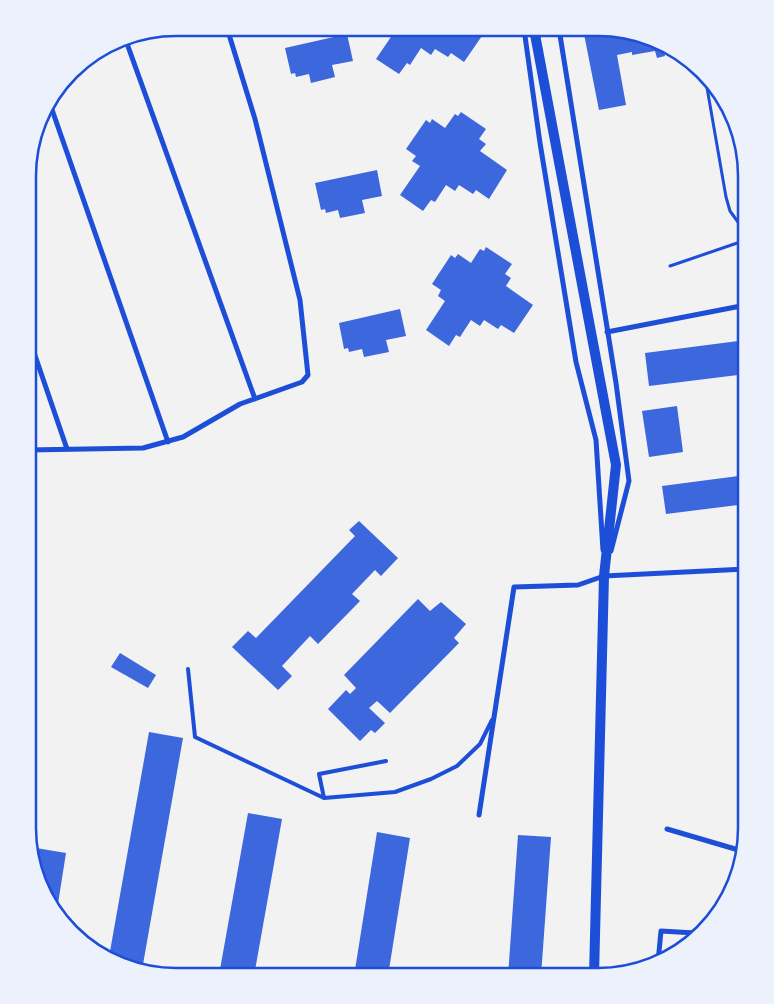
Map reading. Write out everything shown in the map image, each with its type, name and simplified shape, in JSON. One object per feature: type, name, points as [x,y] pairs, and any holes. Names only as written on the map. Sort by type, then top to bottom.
[{"type":"main road","points":[[535,36],[616,465],[604,576],[594,968]]},
{"type":"street","points":[[36,450],[143,448],[168,442],[183,437],[240,404],[302,382],[308,375],[300,300],[255,119],[229,36]]},
{"type":"street","points":[[525,36],[540,143],[576,362],[596,440],[604,576]]},
{"type":"street","points":[[560,36],[629,481],[604,576]]},
{"type":"street","points":[[128,45],[255,399]]},
{"type":"street","points":[[52,112],[168,442]]},
{"type":"street","points":[[607,332],[738,307]]},
{"type":"street","points":[[36,359],[66,449]]},
{"type":"street","points":[[479,815],[514,587],[578,586],[604,576],[737,569]]},
{"type":"street","points":[[667,829],[736,849]]},
{"type":"street","points":[[659,953],[661,931],[690,933]]},
{"type":"lane","points":[[188,668],[195,737],[324,798],[395,792],[431,779],[457,766],[480,744],[495,716]]},
{"type":"lane","points":[[324,798],[319,774],[386,761]]},
{"type":"path","points":[[707,90],[726,197],[730,211],[738,222]]},
{"type":"path","points":[[670,266],[738,243]]},
{"type":"building","points":[[338,36],[347,36],[353,61],[332,65],[335,77],[311,83],[309,74],[296,77],[295,73],[291,74],[285,48]]},
{"type":"building","points":[[392,36],[482,36],[464,62],[451,53],[448,57],[435,49],[431,55],[421,48],[410,65],[407,63],[399,74],[376,59]]},
{"type":"building","points":[[584,36],[616,37],[643,44],[665,54],[665,56],[657,58],[655,51],[632,55],[632,52],[617,55],[626,105],[599,110]]},
{"type":"building","points":[[461,112],[486,129],[479,139],[486,144],[480,151],[507,170],[489,199],[476,190],[473,194],[459,185],[455,191],[446,185],[435,202],[431,200],[423,211],[400,195],[420,166],[412,161],[416,156],[406,149],[426,120],[430,123],[432,119],[445,128],[455,114],[458,116]]},
{"type":"building","points":[[377,170],[382,196],[362,200],[365,213],[340,218],[338,210],[326,213],[325,209],[321,210],[315,183]]},
{"type":"building","points":[[486,247],[512,264],[505,274],[511,278],[506,286],[533,305],[514,333],[501,325],[498,329],[484,320],[480,326],[471,320],[460,337],[456,335],[449,346],[426,330],[445,301],[438,296],[441,290],[432,284],[451,255],[455,258],[458,254],[471,263],[480,249],[484,251]]},
{"type":"building","points":[[400,309],[406,336],[386,340],[389,352],[364,357],[362,349],[349,352],[348,348],[344,349],[339,323]]},
{"type":"building","points":[[738,341],[738,375],[649,386],[645,353]]},
{"type":"building","points":[[677,406],[683,452],[649,457],[642,411]]},
{"type":"building","points":[[738,476],[738,505],[666,514],[662,486]]},
{"type":"building","points":[[359,521],[398,558],[381,576],[375,570],[352,594],[360,601],[318,644],[310,636],[282,666],[292,676],[278,690],[232,647],[248,631],[256,638],[355,536],[349,530]]},
{"type":"building","points":[[418,599],[430,611],[441,602],[466,624],[454,638],[459,643],[390,713],[377,701],[369,708],[385,723],[375,733],[371,730],[360,741],[328,709],[346,690],[350,694],[356,688],[344,675]]},
{"type":"building","points":[[120,653],[156,675],[148,688],[111,667]]},
{"type":"building","points":[[149,732],[183,738],[143,964],[110,951]]},
{"type":"building","points":[[248,813],[282,819],[255,968],[220,968]]},
{"type":"building","points":[[377,832],[410,838],[389,968],[355,968]]},
{"type":"building","points":[[518,835],[551,837],[542,968],[509,968]]},
{"type":"building","points":[[38,848],[66,853],[58,903],[44,873]]}]
